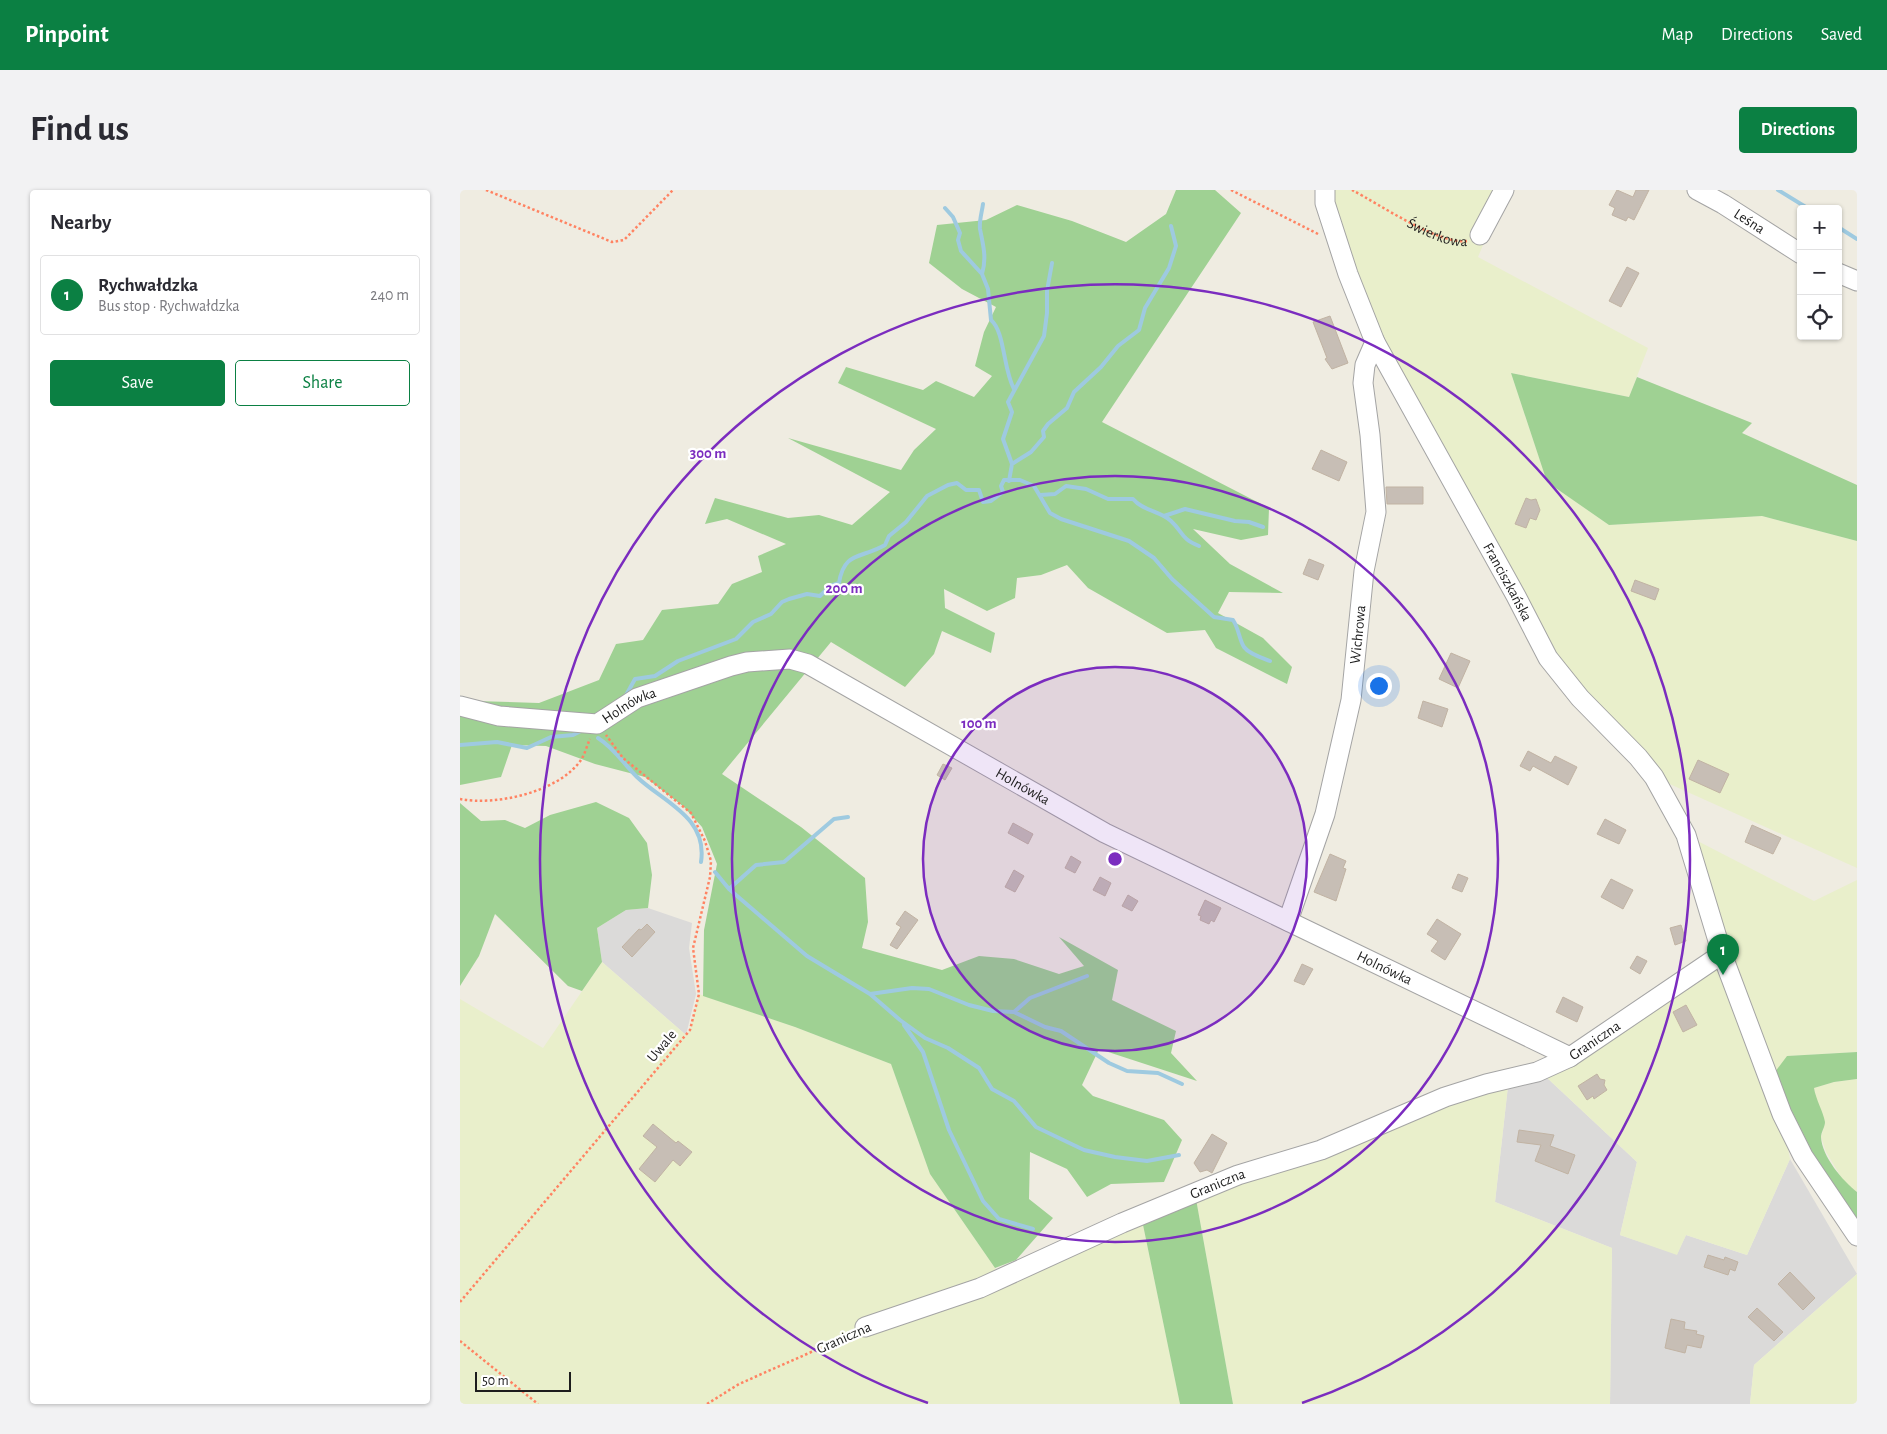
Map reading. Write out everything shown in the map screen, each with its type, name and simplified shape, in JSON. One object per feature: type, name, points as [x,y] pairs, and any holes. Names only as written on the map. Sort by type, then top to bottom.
[{"type":"street","name":"Franciszkańska","points":[[1325,190],[1325,203],[1348,274],[1375,342],[1516,596],[1548,658],[1580,698],[1638,757],[1654,777],[1686,835],[1722,954],[1782,1114],[1803,1156],[1857,1236]]},
{"type":"street","name":"Świerkowa","points":[[1480,235],[1504,190]]},
{"type":"street","name":"Leśna","points":[[1697,190],[1723,204],[1797,251]]},
{"type":"street","points":[[1842,275],[1857,281]]},
{"type":"street","name":"Wichrowa","points":[[1288,921],[1325,814],[1351,700],[1364,571],[1376,512],[1370,435],[1363,383],[1366,365],[1375,342]]},
{"type":"street","name":"Holnówka","points":[[460,706],[499,716],[597,724],[637,698],[677,683],[747,662],[790,659],[808,664],[1104,833],[1570,1057]]},
{"type":"street","name":"Graniczna","points":[[865,1328],[980,1288],[1122,1223],[1238,1175],[1321,1150],[1445,1097],[1486,1084],[1537,1072],[1570,1057],[1722,954]]},
{"type":"path","points":[[486,190],[612,242],[624,240],[673,190]]},
{"type":"path","points":[[1231,190],[1300,226],[1338,242]]},
{"type":"path","name":"Świerkowa","points":[[1352,190],[1446,240],[1464,241],[1480,235]]},
{"type":"path","points":[[460,799],[474,802],[501,801],[552,784],[580,761],[597,724]]},
{"type":"path","name":"Uwale","points":[[460,1302],[690,1030],[699,994],[693,948],[710,877],[711,861],[705,841],[691,813],[624,758],[597,724]]},
{"type":"path","name":"Graniczna","points":[[707,1404],[739,1384],[865,1328]]},
{"type":"path","points":[[460,1341],[538,1404]]},
{"type":"shaded area","points":[[648,908],[692,923],[689,948],[696,994],[686,1035],[602,962],[597,928],[626,910]]},
{"type":"shaded area","points":[[1544,1075],[1637,1162],[1620,1235],[1677,1254],[1686,1235],[1747,1255],[1790,1159],[1857,1274],[1754,1365],[1750,1404],[1610,1404],[1612,1248],[1495,1202],[1508,1086]]},
{"type":"green space","points":[[1176,190],[1215,190],[1241,213],[1102,422],[1269,508],[1268,535],[1241,540],[1193,529],[1230,564],[1283,593],[1229,592],[1218,613],[1263,638],[1292,667],[1287,684],[1216,648],[1205,630],[1167,633],[1088,588],[1067,565],[1041,575],[1017,578],[1015,598],[987,611],[944,589],[945,608],[995,633],[991,653],[942,631],[934,654],[905,687],[831,642],[722,774],[801,827],[865,878],[868,922],[862,948],[942,970],[979,956],[1014,959],[1059,974],[1084,966],[1059,937],[1118,970],[1112,1000],[1176,1031],[1171,1053],[1197,1081],[1099,1049],[1082,1085],[1093,1096],[1164,1120],[1182,1140],[1164,1182],[1111,1184],[1087,1197],[1067,1169],[1030,1152],[1029,1199],[1053,1218],[1016,1260],[995,1268],[930,1174],[891,1064],[795,1027],[703,996],[704,930],[717,864],[702,827],[684,807],[645,777],[595,764],[546,746],[512,745],[501,777],[460,785],[460,698],[475,701],[539,703],[599,680],[616,644],[643,640],[662,610],[718,604],[732,584],[762,572],[758,556],[786,544],[727,519],[705,524],[715,498],[788,518],[819,515],[852,525],[890,492],[788,438],[901,470],[914,450],[936,429],[838,383],[846,367],[923,390],[936,381],[974,397],[992,376],[975,366],[984,332],[996,307],[962,289],[929,263],[937,225],[986,220],[1017,205],[1072,221],[1126,242],[1166,214]]},
{"type":"green space","points":[[1325,190],[1506,190],[1478,257],[1648,348],[1629,397],[1511,373],[1547,482],[1609,525],[1762,516],[1857,541],[1857,868],[1654,777],[1580,698],[1375,342]]},
{"type":"green space","points":[[1511,373],[1629,397],[1637,377],[1752,423],[1742,433],[1857,485],[1857,541],[1762,516],[1609,525],[1547,482]]},
{"type":"green space","points":[[596,802],[629,818],[647,843],[652,875],[648,908],[626,910],[597,928],[602,962],[582,991],[568,986],[495,914],[479,956],[460,986],[460,803],[481,821],[505,820],[525,828],[550,815]]},
{"type":"green space","points":[[1686,835],[1814,901],[1857,880],[1857,1052],[1788,1056],[1769,1080],[1782,1114],[1790,1159],[1747,1255],[1686,1235],[1677,1255],[1620,1235],[1637,1162],[1544,1075],[1722,954]]},
{"type":"green space","points":[[602,962],[686,1035],[690,1030],[699,994],[795,1027],[891,1064],[930,1174],[995,1268],[1002,1283],[1142,1220],[1180,1404],[460,1404],[460,999],[543,1048]]},
{"type":"green space","points":[[1857,1052],[1857,1079],[1834,1082],[1814,1088],[1825,1122],[1821,1137],[1822,1145],[1829,1160],[1840,1175],[1857,1192],[1857,1236],[1769,1080],[1787,1056]]},
{"type":"green space","points":[[1857,1079],[1857,1192],[1844,1182],[1826,1152],[1821,1137],[1825,1123],[1814,1088],[1834,1082]]},
{"type":"green space","points":[[1508,1086],[1495,1202],[1612,1248],[1610,1404],[1233,1404],[1196,1199],[1409,1118]]},
{"type":"green space","points":[[1196,1199],[1233,1404],[1180,1404],[1142,1220]]},
{"type":"green space","points":[[1857,1274],[1857,1404],[1750,1404],[1754,1365]]},
{"type":"building","points":[[1617,190],[1633,197],[1636,190],[1649,190],[1634,220],[1628,217],[1626,221],[1612,215],[1615,208],[1609,205]]},
{"type":"building","points":[[1627,267],[1639,273],[1621,307],[1609,301]]},
{"type":"building","points":[[1330,316],[1348,363],[1332,369],[1325,359],[1327,358],[1313,322]]},
{"type":"building","points":[[1321,450],[1347,462],[1339,481],[1312,469]]},
{"type":"building","points":[[1386,487],[1423,487],[1423,504],[1387,504]]},
{"type":"building","points":[[1526,498],[1536,499],[1540,510],[1536,520],[1530,518],[1526,528],[1515,524]]},
{"type":"building","points":[[1309,559],[1324,565],[1318,580],[1303,574]]},
{"type":"building","points":[[1635,580],[1659,589],[1655,600],[1631,591]]},
{"type":"building","points":[[1451,653],[1470,661],[1458,688],[1439,679]]},
{"type":"building","points":[[1423,701],[1448,709],[1442,727],[1418,718]]},
{"type":"building","points":[[1528,751],[1551,763],[1555,756],[1577,767],[1568,785],[1533,766],[1530,771],[1520,766]]},
{"type":"building","points":[[1698,760],[1729,774],[1720,793],[1689,779]]},
{"type":"building","points":[[943,764],[952,768],[945,780],[937,775]]},
{"type":"building","points":[[1605,819],[1626,830],[1619,844],[1597,834]]},
{"type":"building","points":[[1013,823],[1033,834],[1028,844],[1008,833]]},
{"type":"building","points":[[1752,825],[1781,838],[1773,854],[1745,842]]},
{"type":"building","points":[[1330,854],[1346,861],[1343,868],[1346,869],[1336,901],[1314,892]]},
{"type":"building","points":[[1071,856],[1081,862],[1075,873],[1065,868]]},
{"type":"building","points":[[1014,870],[1024,876],[1015,892],[1005,887]]},
{"type":"building","points":[[1458,874],[1468,878],[1462,892],[1452,888]]},
{"type":"building","points":[[1100,877],[1111,883],[1105,896],[1093,890]]},
{"type":"building","points":[[1611,879],[1633,890],[1623,909],[1601,897]]},
{"type":"building","points":[[1128,895],[1138,901],[1132,911],[1122,906]]},
{"type":"building","points":[[1205,900],[1221,908],[1214,922],[1211,920],[1209,924],[1200,920],[1201,916],[1198,915]]},
{"type":"building","points":[[905,911],[918,920],[897,949],[890,945],[901,927],[896,924]]},
{"type":"building","points":[[1437,919],[1461,934],[1445,960],[1431,951],[1438,941],[1427,934]]},
{"type":"building","points":[[647,924],[655,932],[632,957],[622,947],[639,929],[641,930]]},
{"type":"building","points":[[1681,925],[1686,941],[1675,945],[1670,928]]},
{"type":"building","points":[[1637,956],[1647,961],[1640,974],[1630,968]]},
{"type":"building","points":[[1302,964],[1313,969],[1304,985],[1294,981]]},
{"type":"building","points":[[1563,997],[1583,1007],[1577,1022],[1556,1012]]},
{"type":"building","points":[[1686,1005],[1697,1025],[1683,1032],[1673,1012]]},
{"type":"building","points":[[1597,1074],[1600,1079],[1605,1080],[1604,1085],[1607,1090],[1594,1099],[1593,1096],[1587,1100],[1578,1086]]},
{"type":"building","points":[[653,1124],[676,1143],[678,1141],[692,1152],[680,1166],[673,1160],[655,1182],[639,1169],[657,1147],[643,1136]]},
{"type":"building","points":[[1519,1130],[1554,1135],[1550,1146],[1575,1155],[1568,1174],[1535,1161],[1541,1145],[1517,1142]]},
{"type":"building","points":[[1212,1134],[1227,1143],[1212,1173],[1207,1170],[1200,1172],[1194,1163]]},
{"type":"building","points":[[1708,1255],[1724,1260],[1725,1257],[1738,1262],[1735,1271],[1730,1269],[1728,1275],[1704,1267]]},
{"type":"building","points":[[1790,1272],[1815,1298],[1803,1310],[1778,1284]]},
{"type":"building","points":[[1757,1308],[1783,1332],[1774,1341],[1748,1317]]},
{"type":"building","points":[[1671,1319],[1685,1322],[1684,1329],[1697,1331],[1696,1334],[1704,1336],[1701,1348],[1687,1345],[1685,1353],[1665,1348]]},
{"type":"waterway","points":[[1778,190],[1802,205]]},
{"type":"waterway","points":[[982,274],[984,257],[980,220],[983,204]]},
{"type":"waterway","points":[[945,208],[953,217],[960,233],[958,240],[961,251],[982,274],[988,289],[991,320],[999,333],[1010,381],[1014,389]]},
{"type":"waterway","points":[[1009,481],[1012,464],[1031,452],[1044,437],[1043,431],[1048,424],[1067,408],[1074,392],[1101,367],[1118,346],[1139,330],[1145,308],[1169,268],[1176,246],[1171,226]]},
{"type":"waterway","points":[[1842,230],[1857,239]]},
{"type":"waterway","points":[[1012,464],[1003,439],[1012,412],[1008,402],[1044,336],[1047,291],[1052,263]]},
{"type":"waterway","points":[[625,697],[635,679],[655,676],[678,661],[736,639],[753,622],[771,614],[782,602],[807,594],[820,596],[830,586],[839,583],[841,573],[849,561],[885,545],[889,536],[906,522],[927,496],[948,485],[957,483],[966,490],[979,490],[983,502],[991,501],[1003,492],[1001,486],[1004,480],[1020,480],[1034,486],[1050,513],[1061,519],[1129,541],[1154,558],[1172,579],[1214,617],[1233,620],[1242,644],[1249,652],[1270,661]]},
{"type":"waterway","points":[[1040,495],[1055,494],[1066,486],[1086,489],[1108,499],[1133,499],[1142,506],[1167,518],[1185,538],[1199,546]]},
{"type":"waterway","points":[[1164,516],[1185,509],[1235,521],[1249,522],[1263,527]]},
{"type":"waterway","points":[[460,745],[497,742],[527,748],[551,737],[573,735],[583,730]]},
{"type":"waterway","points":[[598,738],[614,751],[637,777],[671,803],[691,822],[698,833],[701,846],[701,862]]},
{"type":"waterway","points":[[729,889],[756,865],[784,862],[834,819],[848,817]]},
{"type":"waterway","points":[[715,872],[729,889],[807,956],[870,994],[900,1020],[925,1038],[948,1048],[979,1068],[992,1089],[1014,1101],[1036,1127],[1084,1150],[1115,1157],[1147,1161],[1179,1155]]},
{"type":"waterway","points":[[870,994],[912,988],[929,989],[969,1005],[993,1011],[1014,1012],[1030,998],[1087,976]]},
{"type":"waterway","points":[[1014,1012],[1045,1027],[1061,1031],[1109,1063],[1127,1071],[1158,1073],[1182,1084]]},
{"type":"waterway","points":[[904,1025],[923,1052],[949,1130],[983,1201],[999,1219],[1033,1229]]},
{"type":"place","name":"Rychwałdzka","points":[[1723,975]]}]
